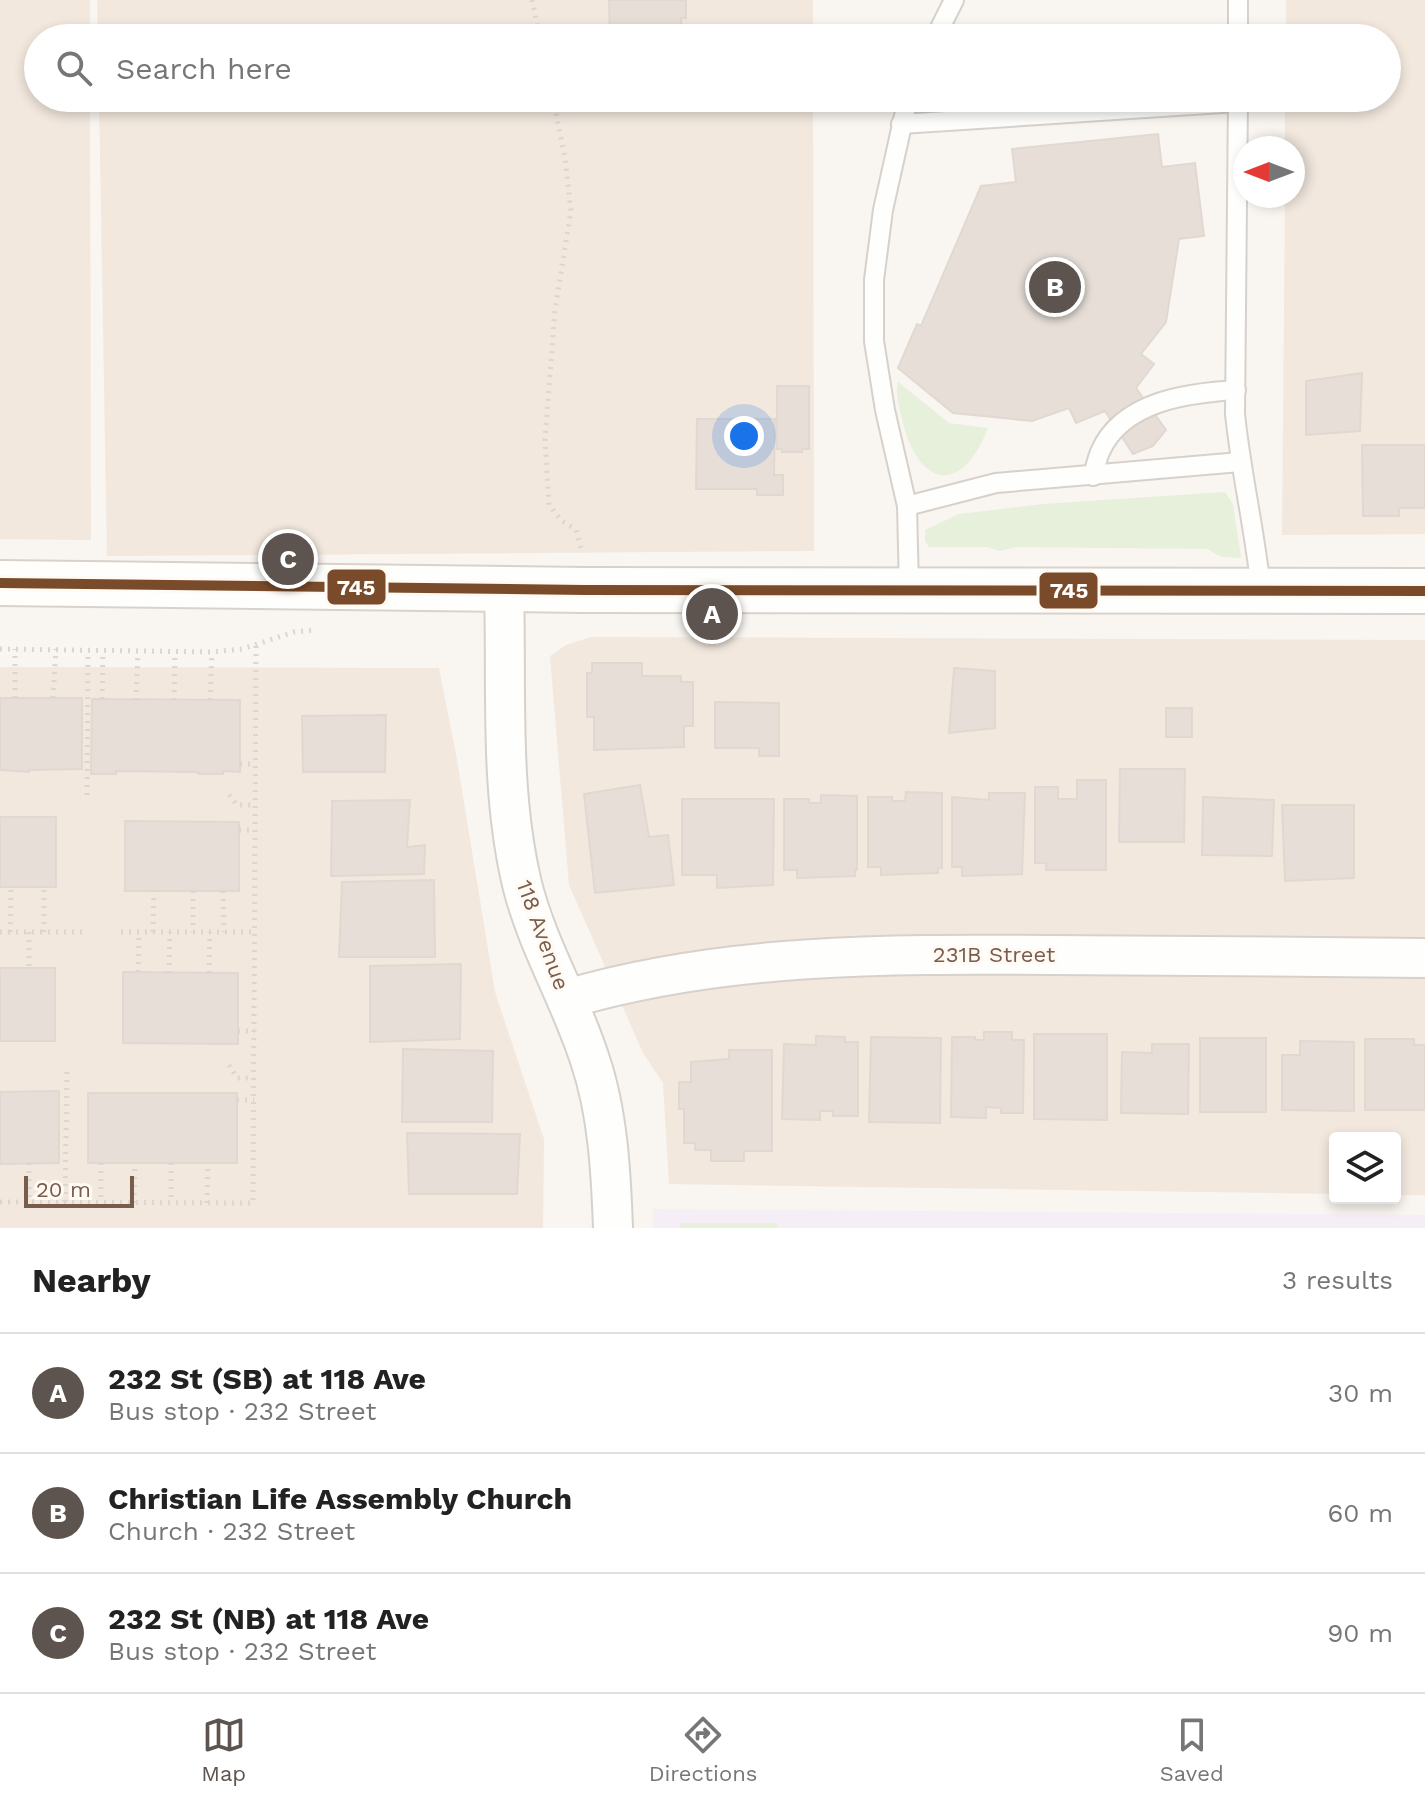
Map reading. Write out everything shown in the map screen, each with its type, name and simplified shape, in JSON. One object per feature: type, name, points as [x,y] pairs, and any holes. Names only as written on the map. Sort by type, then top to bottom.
[{"type":"main road","points":[[0,583],[1425,591]]},
{"type":"street","name":"118 Avenue","points":[[504,588],[505,750],[515,847],[522,885],[537,931],[591,1062],[600,1103],[613,1228]]},
{"type":"street","name":"231B Street","points":[[567,999],[666,975],[771,963],[898,954],[1425,958]]},
{"type":"lane","points":[[942,24],[954,0]]},
{"type":"lane","points":[[1238,0],[1238,24]]},
{"type":"lane","points":[[904,112],[881,224],[874,280],[874,341],[885,410],[907,506],[909,588]]},
{"type":"lane","points":[[901,124],[1070,112]]},
{"type":"lane","points":[[1238,112],[1236,390],[1240,462],[1255,536],[1261,590]]},
{"type":"lane","points":[[1093,476],[1100,450],[1116,428],[1153,404],[1200,393],[1236,390]]},
{"type":"lane","points":[[907,506],[996,483],[1240,462]]},
{"type":"path","points":[[532,0],[537,24]]},
{"type":"path","points":[[556,112],[571,211],[555,310],[545,440],[549,505],[562,521],[576,530],[582,552]]},
{"type":"path","points":[[0,649],[212,652],[256,646],[294,632],[320,630]]},
{"type":"path","points":[[0,1202],[253,1203],[256,646]]},
{"type":"path","points":[[15,649],[15,698]]},
{"type":"path","points":[[53,698],[56,649]]},
{"type":"path","points":[[87,795],[88,651]]},
{"type":"path","points":[[102,699],[103,651]]},
{"type":"path","points":[[210,700],[212,652]]},
{"type":"path","points":[[136,700],[138,653]]},
{"type":"path","points":[[174,700],[175,653]]},
{"type":"path","points":[[240,764],[256,764]]},
{"type":"path","points":[[229,795],[237,805],[255,805]]},
{"type":"path","points":[[239,830],[255,830]]},
{"type":"path","points":[[10,932],[11,887]]},
{"type":"path","points":[[44,887],[44,932]]},
{"type":"path","points":[[153,932],[154,891]]},
{"type":"path","points":[[193,891],[193,932]]},
{"type":"path","points":[[223,891],[224,932]]},
{"type":"path","points":[[0,932],[88,932]]},
{"type":"path","points":[[29,932],[29,968]]},
{"type":"path","points":[[121,932],[255,932]]},
{"type":"path","points":[[138,972],[139,932]]},
{"type":"path","points":[[169,973],[170,932]]},
{"type":"path","points":[[209,973],[210,932]]},
{"type":"path","points":[[238,1031],[255,1031]]},
{"type":"path","points":[[229,1065],[237,1078],[254,1078]]},
{"type":"path","points":[[65,1202],[67,1066]]},
{"type":"path","points":[[237,1100],[254,1100]]},
{"type":"path","points":[[29,1163],[29,1202]]},
{"type":"path","points":[[101,1163],[101,1202]]},
{"type":"path","points":[[134,1203],[135,1163]]},
{"type":"path","points":[[171,1163],[171,1203]]},
{"type":"path","points":[[207,1203],[208,1163]]},
{"type":"shaded area","points":[[0,0],[90,0],[90,24],[24,24],[24,112],[90,112],[91,540],[0,539]]},
{"type":"shaded area","points":[[97,0],[813,0],[813,24],[98,24]]},
{"type":"shaded area","points":[[1286,0],[1425,0],[1425,534],[1282,535],[1285,208],[1305,208],[1305,136],[1285,136],[1285,112],[1401,112],[1401,24],[1286,24]]},
{"type":"shaded area","points":[[99,112],[813,112],[814,551],[107,556]]},
{"type":"shaded area","points":[[591,637],[1425,640],[1425,1195],[1401,1195],[1401,1132],[1329,1132],[1329,1194],[669,1184],[663,1083],[643,1053],[569,885],[550,656],[566,645]]},
{"type":"shaded area","points":[[0,667],[439,668],[495,992],[544,1139],[543,1228],[0,1228]]},
{"type":"shaded area","points":[[653,1209],[1425,1215],[1425,1228],[653,1228]]},
{"type":"green space","points":[[898,382],[949,423],[988,428],[965,466],[953,474],[940,475],[929,470],[918,459],[902,419],[897,396]]},
{"type":"green space","points":[[1225,492],[1233,504],[1241,558],[1222,557],[1207,549],[1017,547],[1000,551],[987,547],[929,547],[925,541],[925,530],[959,514],[1043,504]]},
{"type":"green space","points":[[680,1223],[777,1223],[777,1228],[680,1228]]},
{"type":"building","points":[[609,0],[686,0],[686,18],[681,18],[681,24],[610,24]]},
{"type":"building","points":[[1158,134],[1162,167],[1195,163],[1204,236],[1179,239],[1166,322],[1141,354],[1154,364],[1136,388],[1166,430],[1153,446],[1133,454],[1105,411],[1076,423],[1069,408],[1032,421],[953,413],[898,368],[917,324],[921,326],[981,186],[1016,182],[1012,149]]},
{"type":"building","points":[[1362,373],[1360,431],[1306,435],[1306,381]]},
{"type":"building","points":[[777,386],[809,386],[809,449],[782,452],[782,449],[777,449]]},
{"type":"building","points":[[697,419],[775,419],[774,475],[783,475],[783,495],[757,495],[757,489],[696,489]]},
{"type":"building","points":[[1362,445],[1425,445],[1425,508],[1399,508],[1399,516],[1363,516]]},
{"type":"building","points":[[592,663],[642,663],[642,676],[681,676],[681,682],[693,682],[693,726],[684,726],[684,747],[594,750],[594,717],[587,717],[587,673],[592,673]]},
{"type":"building","points":[[954,668],[995,671],[995,728],[949,733]]},
{"type":"building","points":[[0,698],[82,698],[82,769],[0,770]]},
{"type":"building","points":[[92,699],[240,700],[240,772],[116,771],[116,774],[91,774]]},
{"type":"building","points":[[715,702],[779,703],[779,756],[759,756],[759,748],[715,748]]},
{"type":"building","points":[[1166,708],[1192,708],[1192,737],[1166,737]]},
{"type":"building","points":[[386,715],[385,772],[303,772],[302,716]]},
{"type":"building","points":[[1120,769],[1185,769],[1184,842],[1119,842]]},
{"type":"building","points":[[1077,780],[1106,780],[1106,870],[1046,870],[1046,863],[1035,863],[1035,787],[1058,787],[1058,799],[1077,799]]},
{"type":"building","points":[[640,785],[649,837],[668,835],[674,885],[595,893],[584,794]]},
{"type":"building","points":[[906,792],[942,793],[942,868],[938,868],[938,873],[881,875],[881,867],[868,867],[868,797],[892,797],[892,801],[905,801]]},
{"type":"building","points":[[989,793],[1025,793],[1022,874],[962,876],[962,867],[952,867],[952,797],[989,800]]},
{"type":"building","points":[[821,795],[857,796],[855,876],[797,878],[797,870],[784,870],[784,799],[809,799],[809,803],[821,803]]},
{"type":"building","points":[[1203,797],[1274,800],[1272,856],[1202,855]]},
{"type":"building","points":[[682,799],[774,799],[773,885],[717,888],[717,875],[682,875]]},
{"type":"building","points":[[410,800],[407,847],[425,845],[424,874],[331,876],[332,801]]},
{"type":"building","points":[[1282,805],[1354,805],[1354,878],[1285,881]]},
{"type":"building","points":[[0,817],[56,817],[56,887],[0,887]]},
{"type":"building","points":[[125,821],[239,822],[239,891],[125,891]]},
{"type":"building","points":[[434,880],[435,957],[339,957],[342,882]]},
{"type":"building","points":[[461,964],[460,1039],[370,1042],[370,966]]},
{"type":"building","points":[[0,968],[55,968],[55,1041],[0,1041]]},
{"type":"building","points":[[123,972],[238,973],[238,1044],[123,1043]]},
{"type":"building","points":[[984,1032],[1012,1032],[1012,1040],[1024,1040],[1023,1113],[1001,1113],[1001,1108],[986,1107],[986,1118],[951,1117],[952,1037],[984,1040]]},
{"type":"building","points":[[1034,1034],[1107,1034],[1107,1120],[1034,1119]]},
{"type":"building","points":[[816,1036],[845,1037],[845,1042],[858,1042],[858,1116],[833,1116],[833,1111],[820,1111],[820,1120],[782,1119],[784,1044],[816,1045]]},
{"type":"building","points":[[871,1037],[941,1038],[940,1123],[869,1122]]},
{"type":"building","points":[[1200,1038],[1266,1038],[1266,1112],[1200,1112]]},
{"type":"building","points":[[1365,1039],[1414,1039],[1414,1045],[1425,1045],[1425,1110],[1365,1110]]},
{"type":"building","points":[[1300,1041],[1354,1042],[1354,1111],[1282,1110],[1282,1055],[1300,1055]]},
{"type":"building","points":[[1152,1044],[1189,1044],[1188,1114],[1121,1113],[1122,1052],[1152,1053]]},
{"type":"building","points":[[403,1049],[493,1051],[492,1122],[402,1122]]},
{"type":"building","points":[[729,1050],[772,1050],[772,1151],[744,1151],[744,1161],[711,1161],[711,1150],[695,1150],[695,1143],[684,1143],[684,1109],[679,1109],[679,1082],[691,1082],[691,1062],[729,1059]]},
{"type":"building","points":[[59,1091],[59,1163],[0,1164],[0,1092]]},
{"type":"building","points":[[88,1093],[237,1093],[237,1163],[88,1163]]},
{"type":"building","points":[[407,1133],[520,1134],[517,1194],[409,1194]]},
{"type":"transit line","name":"745","points":[[0,583],[585,590],[1425,591]]},
{"type":"place","name":"Christian Life Assembly Church","points":[[1055,287]]},
{"type":"place","name":"232 St (NB) at 118 Ave","points":[[288,559]]},
{"type":"place","name":"232 St (SB) at 118 Ave","points":[[712,614]]}]
